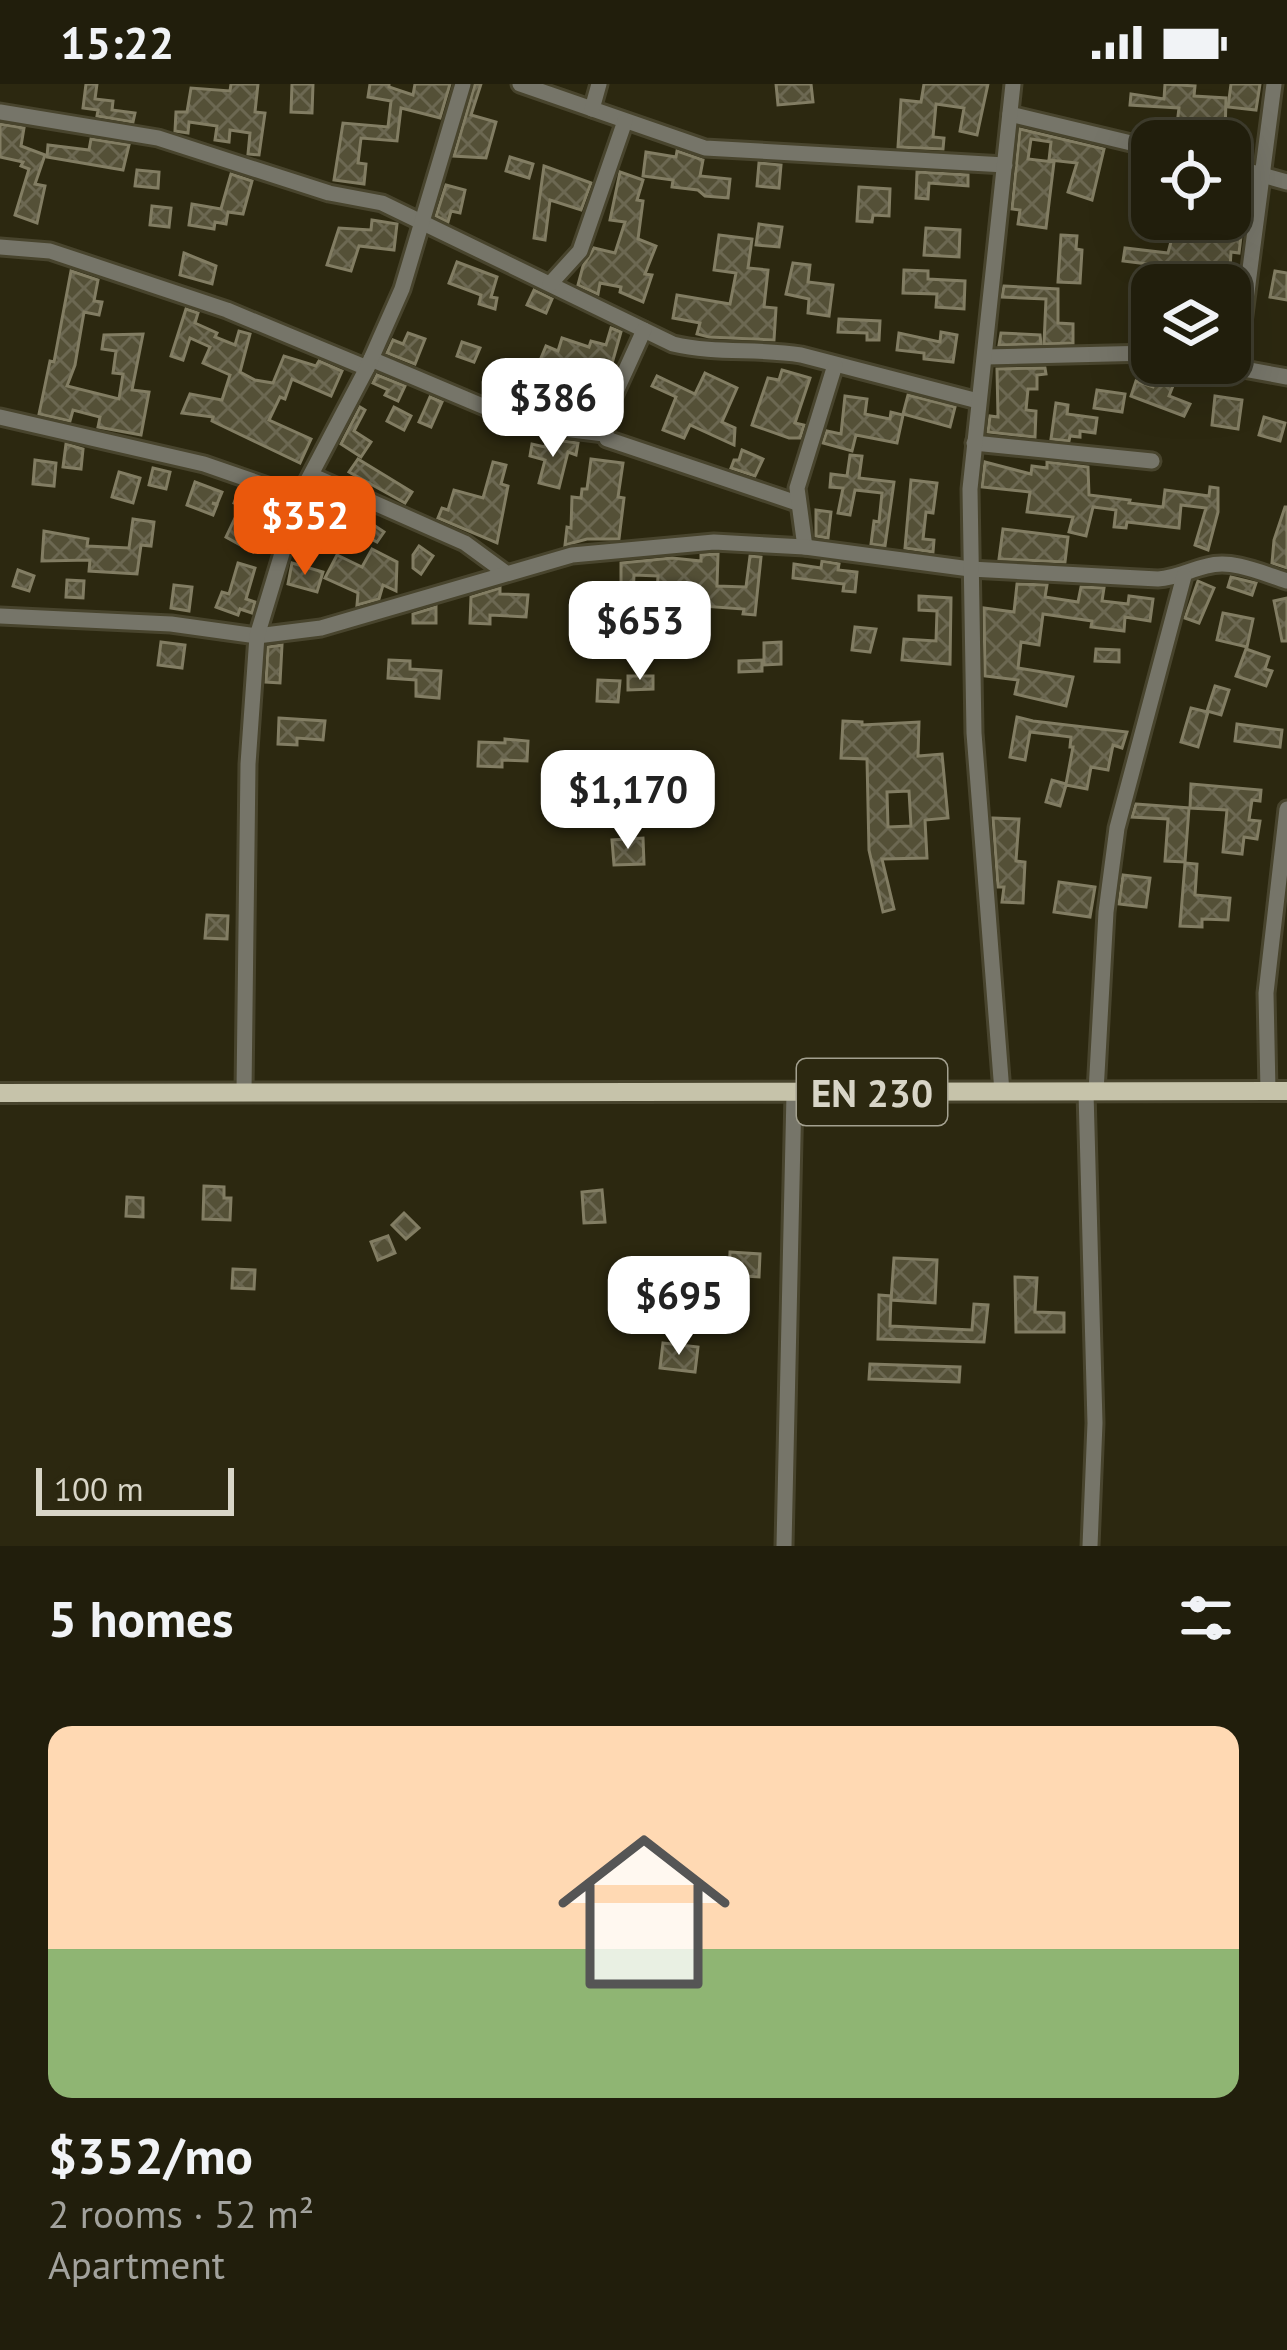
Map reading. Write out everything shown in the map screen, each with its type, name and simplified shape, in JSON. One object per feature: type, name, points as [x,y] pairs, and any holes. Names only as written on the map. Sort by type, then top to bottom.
[{"type":"main road","name":"EN 230","points":[[0,1093],[1277,1091]]},
{"type":"street","points":[[244,1091],[248,764],[257,636],[299,497],[402,289],[463,84]]},
{"type":"street","points":[[520,84],[705,148],[1005,165]]},
{"type":"street","points":[[592,109],[599,84]]},
{"type":"street","points":[[1001,1092],[974,733],[970,569],[974,443],[1013,84]]},
{"type":"street","points":[[1251,269],[1274,84]]},
{"type":"street","points":[[0,112],[158,138],[329,193],[382,203],[644,330],[697,349],[776,351],[978,401]]},
{"type":"street","points":[[1010,114],[1131,143]]},
{"type":"street","points":[[550,284],[580,251],[625,121]]},
{"type":"street","points":[[1251,172],[1287,182]]},
{"type":"street","points":[[0,247],[50,251],[227,310],[525,424],[604,434],[797,503]]},
{"type":"street","points":[[604,434],[604,418],[644,330]]},
{"type":"street","points":[[986,357],[1131,353]]},
{"type":"street","points":[[805,547],[797,503],[806,449],[835,365]]},
{"type":"street","points":[[1251,371],[1287,377]]},
{"type":"street","points":[[0,417],[167,454],[299,497]]},
{"type":"street","points":[[974,443],[1152,461]]},
{"type":"street","points":[[311,476],[465,543],[506,573]]},
{"type":"street","points":[[0,616],[171,624],[257,636],[321,628],[572,555],[714,542],[805,547],[970,569],[1158,579],[1222,564],[1287,580]]},
{"type":"street","points":[[1090,1546],[1096,1423],[1091,1092],[1106,912],[1117,828],[1184,576]]},
{"type":"street","points":[[1277,1091],[1266,993],[1287,808]]},
{"type":"street","points":[[784,1546],[794,1093]]},
{"type":"building","points":[[86,84],[97,84],[95,99],[113,101],[112,110],[135,113],[133,122],[97,116],[98,110],[83,108]]},
{"type":"building","points":[[231,84],[258,84],[255,112],[265,113],[259,155],[248,154],[250,133],[230,130],[229,142],[215,140],[217,126],[189,122],[188,133],[175,131],[176,112],[187,112],[191,88],[230,91]]},
{"type":"building","points":[[292,84],[313,84],[312,113],[291,112]]},
{"type":"building","points":[[370,84],[389,84],[413,95],[415,84],[450,84],[440,118],[401,108],[397,141],[361,138],[358,163],[366,164],[364,184],[334,180],[343,123],[388,127],[391,101],[368,97]]},
{"type":"building","points":[[475,84],[481,84],[471,115],[496,122],[486,158],[454,156]]},
{"type":"building","points":[[776,84],[811,84],[813,102],[778,105]]},
{"type":"building","points":[[924,84],[988,84],[977,135],[960,131],[964,108],[936,104],[933,137],[944,138],[943,149],[898,147],[901,100],[921,102]]},
{"type":"building","points":[[1165,84],[1195,86],[1194,96],[1226,98],[1225,120],[1178,120],[1179,108],[1130,105],[1131,94],[1164,99]]},
{"type":"building","points":[[1231,84],[1260,84],[1256,110],[1228,107]]},
{"type":"building","points":[[0,124],[24,128],[21,146],[45,155],[35,184],[45,186],[37,223],[15,215],[29,169],[21,166],[23,162],[0,157]]},
{"type":"building","points":[[1020,129],[1104,149],[1092,200],[1068,192],[1077,163],[1049,160],[1051,142],[1031,139],[1028,159],[1054,162],[1046,228],[1018,224],[1020,210],[1012,209]]},
{"type":"building","points":[[91,139],[129,145],[123,170],[47,157],[48,145],[89,150]]},
{"type":"building","points":[[677,151],[703,160],[700,176],[730,179],[728,198],[705,196],[698,190],[672,187],[673,180],[643,176],[646,152],[676,157]]},
{"type":"building","points":[[510,157],[533,164],[529,178],[506,171]]},
{"type":"building","points":[[759,163],[781,165],[779,188],[757,186]]},
{"type":"building","points":[[544,166],[591,183],[581,210],[550,200],[545,240],[534,238]]},
{"type":"building","points":[[137,170],[159,172],[158,188],[135,186]]},
{"type":"building","points":[[620,172],[643,180],[637,200],[643,201],[638,239],[656,246],[645,274],[652,275],[643,302],[620,292],[621,287],[600,283],[598,294],[578,285],[594,248],[615,253],[625,222],[610,220]]},
{"type":"building","points":[[917,172],[968,175],[968,186],[929,183],[928,199],[916,198]]},
{"type":"building","points":[[231,174],[252,181],[243,214],[228,212],[226,224],[215,222],[214,229],[189,225],[192,204],[221,209]]},
{"type":"building","points":[[446,185],[465,190],[460,213],[451,211],[448,222],[436,216]]},
{"type":"building","points":[[859,187],[890,189],[889,216],[857,221]]},
{"type":"building","points":[[152,206],[171,208],[169,227],[150,225]]},
{"type":"building","points":[[372,220],[397,224],[394,250],[359,246],[351,271],[327,265],[339,228],[371,230]]},
{"type":"building","points":[[759,224],[782,227],[779,247],[756,245]]},
{"type":"building","points":[[926,228],[960,230],[959,257],[924,255]]},
{"type":"building","points":[[719,235],[752,239],[748,268],[768,270],[764,307],[776,308],[774,340],[709,337],[697,334],[700,323],[673,318],[677,295],[730,304],[736,273],[714,270]]},
{"type":"building","points":[[1061,235],[1077,236],[1076,249],[1082,250],[1080,283],[1058,282]]},
{"type":"building","points":[[1171,240],[1241,240],[1239,253],[1231,252],[1230,264],[1123,261],[1125,248],[1168,253]]},
{"type":"building","points":[[184,253],[216,266],[212,284],[180,275]]},
{"type":"building","points":[[457,262],[497,277],[491,297],[497,298],[495,309],[479,304],[481,295],[449,283]]},
{"type":"building","points":[[793,263],[810,265],[808,282],[833,285],[829,316],[808,313],[809,299],[786,294]]},
{"type":"building","points":[[904,270],[928,271],[928,279],[965,281],[964,309],[936,307],[937,294],[903,293]]},
{"type":"building","points":[[71,271],[98,280],[94,301],[102,302],[99,315],[84,312],[67,386],[119,399],[123,374],[113,373],[116,351],[102,349],[104,335],[143,334],[132,390],[149,392],[141,435],[98,427],[100,417],[73,410],[70,421],[39,414]]},
{"type":"building","points":[[1275,271],[1287,273],[1287,300],[1270,297]]},
{"type":"building","points":[[1004,286],[1058,289],[1058,323],[1073,324],[1073,343],[1044,344],[1046,299],[1002,297]]},
{"type":"building","points":[[534,290],[552,299],[546,313],[527,305]]},
{"type":"building","points":[[186,309],[198,313],[195,323],[235,345],[239,331],[250,334],[240,372],[255,380],[273,383],[284,356],[316,366],[319,361],[342,371],[331,396],[292,379],[285,399],[280,397],[269,420],[311,439],[300,463],[212,421],[213,417],[182,413],[190,394],[222,400],[230,375],[203,363],[210,347],[190,338],[183,360],[171,356]]},
{"type":"building","points":[[839,319],[880,321],[879,340],[867,340],[867,333],[838,332]]},
{"type":"building","points":[[611,328],[621,332],[609,374],[601,389],[590,386],[582,413],[551,405],[550,414],[532,412],[546,346],[558,351],[562,338],[589,347],[591,341],[606,345]]},
{"type":"building","points":[[941,332],[957,335],[953,362],[897,350],[899,333],[940,342]]},
{"type":"building","points":[[408,333],[425,339],[415,364],[387,353],[393,340],[403,344]]},
{"type":"building","points":[[1001,333],[1040,335],[1041,344],[999,345]]},
{"type":"building","points":[[462,342],[480,348],[474,362],[457,356]]},
{"type":"building","points":[[1045,368],[1046,374],[1037,375],[1037,389],[1028,389],[1026,410],[1036,411],[1035,437],[988,432],[990,416],[998,417],[997,369]]},
{"type":"building","points":[[782,370],[810,378],[795,423],[804,425],[800,438],[752,425],[768,378],[779,380]]},
{"type":"building","points":[[705,373],[737,388],[722,422],[735,428],[734,445],[690,425],[684,438],[663,430],[676,397],[652,386],[657,376],[695,394]]},
{"type":"building","points":[[377,375],[405,386],[398,401],[373,383]]},
{"type":"building","points":[[1135,384],[1174,384],[1169,396],[1190,404],[1184,416],[1131,396]]},
{"type":"building","points":[[1097,390],[1125,394],[1122,412],[1094,408]]},
{"type":"building","points":[[908,395],[955,407],[950,427],[903,414]]},
{"type":"building","points":[[845,396],[867,399],[865,414],[890,419],[891,412],[903,415],[897,443],[856,435],[852,451],[823,443],[827,431],[841,434]]},
{"type":"building","points":[[1215,396],[1242,400],[1238,429],[1212,425]]},
{"type":"building","points":[[430,397],[442,402],[431,427],[419,422]]},
{"type":"building","points":[[1056,403],[1068,405],[1067,414],[1097,418],[1095,433],[1080,431],[1080,437],[1070,436],[1069,441],[1051,439]]},
{"type":"building","points":[[360,407],[365,410],[354,431],[371,442],[361,457],[341,444]]},
{"type":"building","points":[[394,407],[411,416],[404,430],[387,421]]},
{"type":"building","points":[[1264,417],[1285,423],[1280,441],[1259,435]]},
{"type":"building","points":[[547,439],[578,443],[576,455],[568,452],[559,488],[539,483],[545,460],[530,456],[532,444],[545,447]]},
{"type":"building","points":[[66,444],[83,449],[81,469],[63,467]]},
{"type":"building","points":[[742,450],[763,459],[755,476],[731,468]]},
{"type":"building","points":[[850,455],[862,456],[859,478],[894,482],[885,546],[871,544],[882,493],[855,490],[850,515],[838,513],[843,488],[830,487],[831,474],[847,476]]},
{"type":"building","points":[[358,459],[412,492],[405,503],[349,472]]},
{"type":"building","points":[[591,459],[623,463],[619,539],[565,545],[572,497],[581,498],[582,489],[587,489]]},
{"type":"building","points":[[35,460],[56,463],[54,486],[33,484]]},
{"type":"building","points":[[493,462],[506,465],[501,484],[508,486],[497,543],[438,518],[442,508],[448,510],[454,490],[483,498]]},
{"type":"building","points":[[985,462],[1031,474],[1032,466],[1047,468],[1047,462],[1088,467],[1089,495],[1163,507],[1165,490],[1209,496],[1210,487],[1218,488],[1218,512],[1208,550],[1195,545],[1206,508],[1181,505],[1179,528],[1127,522],[1126,528],[1114,527],[1116,510],[1093,507],[1086,536],[1069,532],[1073,517],[1027,512],[1030,492],[982,487]]},
{"type":"building","points":[[153,468],[170,472],[166,489],[149,485]]},
{"type":"building","points":[[119,472],[140,478],[133,503],[112,497]]},
{"type":"building","points":[[911,480],[937,483],[933,513],[926,512],[923,539],[934,540],[933,552],[905,548]]},
{"type":"building","points":[[195,482],[222,492],[217,504],[212,503],[217,505],[213,515],[187,505]]},
{"type":"building","points":[[240,489],[278,502],[275,516],[239,509],[234,503]]},
{"type":"building","points":[[344,503],[359,509],[357,514],[384,532],[377,542],[335,520]]},
{"type":"building","points":[[1287,507],[1287,568],[1272,563]]},
{"type":"building","points":[[816,510],[831,512],[828,538],[816,536]]},
{"type":"building","points":[[236,516],[264,531],[253,552],[226,537]]},
{"type":"building","points":[[133,519],[154,522],[151,546],[141,545],[137,574],[89,571],[90,560],[42,561],[44,531],[88,539],[87,546],[129,548]]},
{"type":"building","points":[[1003,529],[1068,537],[1065,562],[999,559]]},
{"type":"building","points":[[307,531],[329,537],[326,549],[303,543]]},
{"type":"building","points":[[419,546],[433,556],[421,574],[413,568]]},
{"type":"building","points":[[372,549],[397,562],[396,591],[383,585],[379,599],[357,605],[358,593],[325,578],[337,555],[362,567]]},
{"type":"building","points":[[718,554],[717,586],[746,587],[750,556],[761,557],[755,615],[743,614],[744,609],[702,606],[702,610],[656,609],[658,576],[634,575],[632,619],[621,618],[621,563],[672,558],[701,561],[701,555]]},
{"type":"building","points":[[822,561],[839,564],[838,570],[857,572],[855,592],[843,591],[844,584],[793,578],[794,564],[821,568]]},
{"type":"building","points":[[238,563],[255,568],[246,599],[255,602],[252,613],[240,609],[238,615],[216,607],[222,592],[229,594]]},
{"type":"building","points":[[292,563],[323,572],[317,592],[288,584]]},
{"type":"building","points":[[18,570],[34,576],[29,591],[13,586]]},
{"type":"building","points":[[1231,577],[1256,583],[1252,595],[1228,587]]},
{"type":"building","points":[[67,580],[84,581],[83,598],[66,597]]},
{"type":"building","points":[[1198,581],[1214,588],[1199,623],[1185,618]]},
{"type":"building","points":[[1017,584],[1047,585],[1045,597],[1078,602],[1081,587],[1104,588],[1102,601],[1128,604],[1129,596],[1153,599],[1150,621],[1125,617],[1124,631],[1043,614],[1039,645],[1021,642],[1018,668],[1073,677],[1066,706],[1015,694],[1018,680],[985,676],[984,608],[1014,612]]},
{"type":"building","points":[[174,585],[192,587],[189,611],[171,608]]},
{"type":"building","points":[[500,588],[500,594],[528,595],[526,617],[490,615],[490,624],[470,623],[471,597]]},
{"type":"building","points":[[919,596],[951,598],[950,664],[902,660],[904,639],[936,641],[937,611],[919,610]]},
{"type":"building","points":[[1287,598],[1287,641],[1282,641],[1274,601]]},
{"type":"building","points":[[436,607],[436,623],[413,623],[413,614]]},
{"type":"building","points":[[1223,613],[1253,619],[1247,647],[1217,640]]},
{"type":"building","points":[[855,627],[876,629],[870,652],[852,650]]},
{"type":"building","points":[[161,642],[185,645],[182,668],[158,665]]},
{"type":"building","points":[[781,642],[781,664],[764,665],[764,643]]},
{"type":"building","points":[[282,645],[280,683],[266,682],[268,647]]},
{"type":"building","points":[[1096,649],[1119,650],[1119,662],[1095,661]]},
{"type":"building","points":[[1246,649],[1269,657],[1265,669],[1272,671],[1266,686],[1236,676]]},
{"type":"building","points":[[389,660],[410,661],[410,669],[441,671],[439,698],[416,696],[416,680],[388,678]]},
{"type":"building","points":[[762,660],[762,671],[739,672],[739,661]]},
{"type":"building","points":[[628,676],[653,676],[653,689],[628,690]]},
{"type":"building","points":[[598,680],[620,681],[618,702],[597,701]]},
{"type":"building","points":[[1215,686],[1229,690],[1221,715],[1207,711]]},
{"type":"building","points":[[1191,708],[1208,712],[1198,747],[1181,742]]},
{"type":"building","points":[[1017,717],[1127,732],[1122,748],[1113,745],[1108,770],[1091,767],[1087,789],[1066,785],[1060,806],[1046,802],[1052,780],[1066,784],[1071,737],[1030,732],[1025,760],[1010,757]]},
{"type":"building","points":[[279,718],[325,721],[323,740],[297,738],[297,745],[278,744]]},
{"type":"building","points":[[843,721],[862,725],[919,722],[918,756],[942,754],[948,818],[925,820],[927,858],[882,859],[894,909],[883,912],[869,850],[867,759],[841,758]],"holes":[[[909,791],[911,826],[888,827],[887,792]]]},
{"type":"building","points":[[1237,724],[1282,730],[1280,747],[1235,741]]},
{"type":"building","points":[[505,739],[528,741],[527,761],[478,766],[479,742],[505,743]]},
{"type":"building","points":[[681,756],[684,771],[656,777],[653,761]]},
{"type":"building","points":[[1191,784],[1261,790],[1260,801],[1252,800],[1249,820],[1260,821],[1257,839],[1244,837],[1242,854],[1223,852],[1227,810],[1190,808]]},
{"type":"building","points":[[1136,804],[1189,808],[1185,862],[1165,861],[1168,819],[1132,817]]},
{"type":"building","points":[[993,818],[1019,819],[1016,861],[1025,862],[1023,903],[1002,902]]},
{"type":"building","points":[[643,838],[644,864],[614,865],[612,840]]},
{"type":"building","points":[[1185,863],[1197,864],[1195,895],[1230,898],[1228,920],[1202,919],[1202,927],[1180,926]]},
{"type":"building","points":[[1123,875],[1150,878],[1146,907],[1119,904]]},
{"type":"building","points":[[1059,882],[1095,887],[1090,917],[1054,912]]},
{"type":"building","points":[[207,915],[228,916],[227,939],[205,938]]},
{"type":"building","points":[[204,1186],[224,1187],[224,1198],[231,1198],[230,1220],[203,1219]]},
{"type":"building","points":[[602,1190],[605,1222],[584,1223],[582,1192]]},
{"type":"building","points":[[127,1197],[143,1198],[143,1217],[126,1216]]},
{"type":"building","points":[[404,1213],[419,1228],[406,1239],[392,1225]]},
{"type":"building","points":[[388,1236],[395,1253],[378,1260],[371,1242]]},
{"type":"building","points":[[730,1252],[760,1254],[759,1277],[729,1275]]},
{"type":"building","points":[[894,1258],[937,1260],[935,1303],[891,1300]]},
{"type":"building","points":[[233,1269],[255,1270],[254,1289],[232,1288]]},
{"type":"building","points":[[1015,1277],[1037,1278],[1035,1312],[1064,1313],[1064,1332],[1016,1332]]},
{"type":"building","points":[[879,1295],[891,1296],[890,1326],[972,1330],[974,1304],[988,1305],[984,1342],[878,1339]]},
{"type":"building","points":[[663,1343],[698,1347],[695,1372],[660,1368]]},
{"type":"building","points":[[870,1364],[960,1367],[959,1382],[869,1379]]}]
